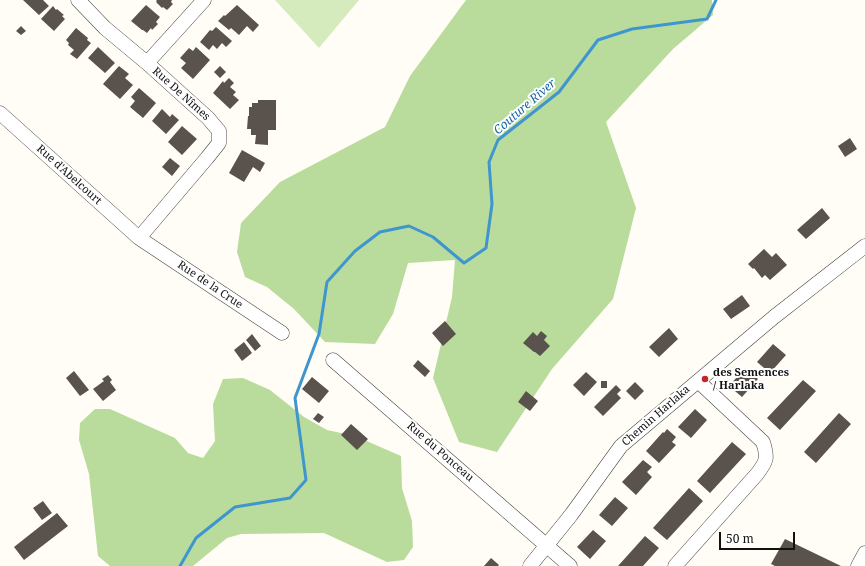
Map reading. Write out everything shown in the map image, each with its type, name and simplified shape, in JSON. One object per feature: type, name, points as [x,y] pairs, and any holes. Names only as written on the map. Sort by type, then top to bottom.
[{"type":"street","name":"Rue De Nîmes","points":[[78,0],[105,28],[147,63],[208,118],[219,131],[219,143],[138,238]]},
{"type":"street","points":[[147,63],[204,0]]},
{"type":"street","name":"Rue d'Abelcourt","points":[[0,113],[138,238]]},
{"type":"street","name":"Rue de la Crue","points":[[138,238],[282,333]]},
{"type":"street","name":"Chemin Harlaka","points":[[530,566],[571,515],[621,446],[774,317],[865,246]]},
{"type":"street","name":"Rue du Ponceau","points":[[333,360],[570,566]]},
{"type":"street","points":[[674,566],[757,474],[765,464],[767,453],[763,442],[698,381]]},
{"type":"street","points":[[858,566],[865,553]]},
{"type":"green space","points":[[275,0],[359,0],[319,48]]},
{"type":"green space","points":[[466,0],[712,0],[713,15],[673,49],[606,122],[636,208],[613,299],[552,369],[497,452],[459,442],[433,378],[452,297],[455,260],[408,263],[393,314],[375,344],[325,342],[294,309],[267,287],[245,277],[237,252],[241,223],[280,182],[385,127],[410,76]]},
{"type":"green space","points":[[243,378],[270,390],[304,417],[327,430],[355,436],[401,456],[402,488],[412,521],[413,547],[404,560],[387,562],[324,533],[241,534],[227,538],[193,566],[110,566],[98,556],[89,474],[79,440],[80,423],[95,409],[110,409],[175,438],[188,453],[203,458],[215,441],[213,404],[223,379]]},
{"type":"building","points":[[23,0],[43,0],[49,6],[39,15]]},
{"type":"building","points":[[156,0],[172,0],[171,2],[173,4],[167,10],[163,7],[162,8]]},
{"type":"building","points":[[146,5],[160,17],[156,22],[158,24],[152,30],[151,28],[147,33],[131,21]]},
{"type":"building","points":[[237,5],[259,25],[253,32],[247,26],[239,35],[231,28],[229,30],[218,21]]},
{"type":"building","points":[[53,6],[64,15],[62,16],[65,19],[54,31],[41,19]]},
{"type":"building","points":[[21,26],[26,31],[21,35],[16,31]]},
{"type":"building","points":[[216,27],[232,41],[226,47],[222,43],[217,49],[213,45],[209,50],[200,42],[210,30],[212,31]]},
{"type":"building","points":[[76,28],[88,38],[87,40],[91,43],[77,59],[70,54],[74,50],[68,45],[69,43],[66,40]]},
{"type":"building","points":[[98,47],[115,63],[105,73],[88,58]]},
{"type":"building","points":[[196,47],[210,60],[193,79],[181,68],[186,63],[180,58],[189,48],[193,51]]},
{"type":"building","points":[[119,66],[129,74],[125,78],[133,85],[120,99],[103,84]]},
{"type":"building","points":[[220,66],[226,72],[220,78],[214,72]]},
{"type":"building","points":[[229,78],[234,83],[230,87],[236,92],[233,95],[239,100],[230,109],[213,93],[223,81],[224,83]]},
{"type":"building","points":[[139,88],[156,103],[143,118],[130,107],[135,101],[131,97]]},
{"type":"building","points":[[258,100],[276,100],[276,130],[268,130],[268,145],[255,144],[256,135],[251,135],[251,129],[247,129],[249,107],[252,107],[252,103],[258,103]]},
{"type":"building","points":[[162,109],[170,117],[172,114],[179,120],[166,134],[152,121]]},
{"type":"building","points":[[182,126],[197,139],[182,155],[168,142]]},
{"type":"building","points":[[850,138],[857,149],[845,157],[838,146]]},
{"type":"building","points":[[242,150],[265,163],[260,172],[253,167],[244,182],[229,173]]},
{"type":"building","points":[[170,158],[180,166],[172,176],[162,167]]},
{"type":"building","points":[[822,208],[830,218],[806,239],[797,230]]},
{"type":"building","points":[[764,249],[772,257],[776,253],[787,265],[770,280],[765,275],[762,278],[754,268],[753,269],[748,264]]},
{"type":"building","points":[[742,295],[750,306],[731,319],[723,309]]},
{"type":"building","points":[[445,321],[456,334],[443,346],[432,333]]},
{"type":"building","points":[[669,328],[678,339],[659,357],[649,347]]},
{"type":"building","points":[[541,331],[547,336],[544,340],[550,346],[540,356],[523,343],[533,332],[537,336]]},
{"type":"building","points":[[252,334],[261,346],[255,351],[246,340]]},
{"type":"building","points":[[244,342],[252,353],[242,361],[234,350]]},
{"type":"building","points":[[773,344],[786,355],[770,373],[757,362]]},
{"type":"building","points":[[418,360],[430,371],[425,377],[413,366]]},
{"type":"building","points":[[745,368],[758,379],[742,397],[729,386]]},
{"type":"building","points":[[74,371],[89,390],[80,396],[66,378]]},
{"type":"building","points":[[586,372],[597,382],[584,396],[573,385]]},
{"type":"building","points":[[108,375],[112,380],[110,382],[116,390],[103,401],[93,389],[104,381],[102,379]]},
{"type":"building","points":[[312,377],[329,391],[319,403],[302,389]]},
{"type":"building","points":[[803,380],[816,391],[780,430],[767,418]]},
{"type":"building","points":[[601,381],[607,381],[607,388],[601,388]]},
{"type":"building","points":[[635,382],[644,391],[635,400],[626,391]]},
{"type":"building","points":[[616,385],[621,390],[617,394],[621,398],[603,416],[594,407]]},
{"type":"building","points":[[526,391],[538,401],[530,411],[518,402]]},
{"type":"building","points":[[695,409],[707,420],[691,438],[678,427]]},
{"type":"building","points":[[318,413],[324,417],[319,423],[313,419]]},
{"type":"building","points":[[839,413],[851,424],[816,463],[804,452]]},
{"type":"building","points":[[351,424],[368,439],[357,450],[341,435]]},
{"type":"building","points":[[667,429],[676,437],[672,442],[676,445],[659,463],[646,451]]},
{"type":"building","points":[[732,442],[746,454],[710,493],[697,481]]},
{"type":"building","points":[[643,460],[652,467],[647,472],[652,477],[636,495],[622,482]]},
{"type":"building","points":[[689,488],[703,501],[667,540],[653,528]]},
{"type":"building","points":[[615,497],[628,508],[612,526],[599,515]]},
{"type":"building","points":[[43,501],[52,513],[42,520],[33,508]]},
{"type":"building","points":[[57,513],[68,526],[24,560],[14,547]]},
{"type":"building","points":[[593,530],[606,541],[590,559],[577,547]]},
{"type":"building","points":[[645,536],[659,548],[643,566],[618,566]]},
{"type":"building","points":[[785,539],[841,566],[775,566],[771,564]]},
{"type":"building","points":[[491,558],[499,565],[484,566]]},
{"type":"waterway","name":"Couture River","points":[[180,566],[196,538],[235,507],[290,498],[306,480],[295,398],[319,334],[327,282],[355,251],[380,232],[409,226],[433,237],[464,263],[486,248],[492,204],[489,162],[498,140],[559,92],[598,40],[632,29],[707,19],[716,0]]},
{"type":"place","name":"des Semences / Harlaka","points":[[705,379]]}]
